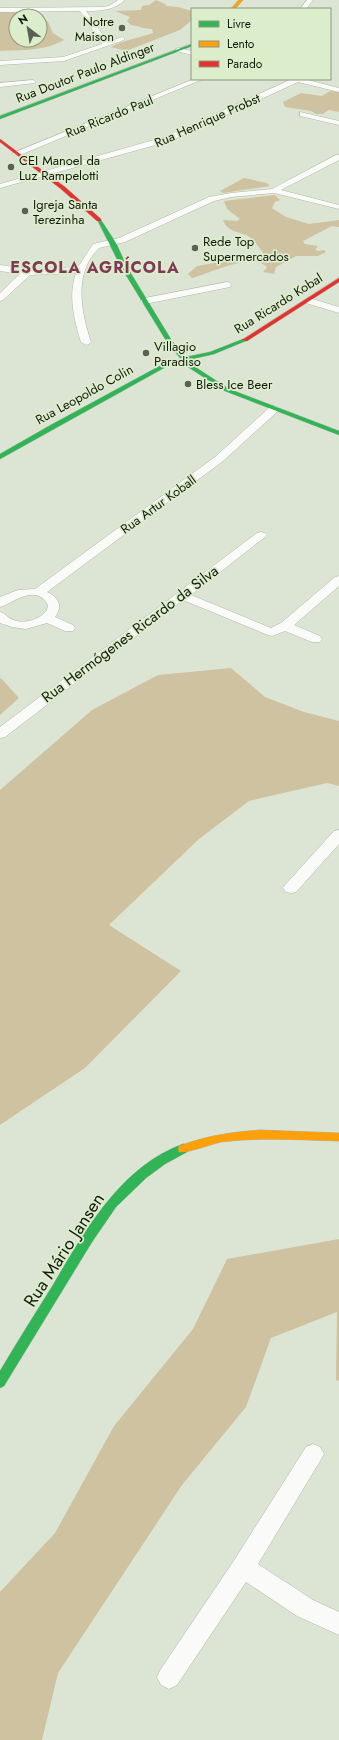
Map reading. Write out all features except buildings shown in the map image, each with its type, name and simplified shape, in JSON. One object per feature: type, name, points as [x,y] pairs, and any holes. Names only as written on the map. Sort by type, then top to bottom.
[{"type":"street","points":[[0,10],[108,9],[122,0]]},
{"type":"street","points":[[234,8],[241,0]]},
{"type":"street","points":[[304,8],[310,0]]},
{"type":"street","points":[[82,9],[106,44]]},
{"type":"street","points":[[0,63],[64,59],[122,38]]},
{"type":"street","name":"Rua Doutor Paulo Aldinger","points":[[0,118],[191,45]]},
{"type":"street","points":[[178,50],[191,53]]},
{"type":"street","name":"Rua Ricardo Paul","points":[[17,153],[198,80]]},
{"type":"street","name":"Rua Henrique Probst","points":[[0,186],[168,139],[295,80]]},
{"type":"street","points":[[301,80],[339,90]]},
{"type":"street","points":[[0,85],[33,82]]},
{"type":"street","points":[[303,114],[339,123]]},
{"type":"street","points":[[0,140],[45,173],[78,200],[100,221],[113,243],[124,267],[170,342],[183,359],[197,372],[227,390],[339,433]]},
{"type":"street","points":[[274,191],[339,157]]},
{"type":"street","points":[[86,342],[78,317],[76,286],[79,270],[93,248],[100,244],[113,243],[128,238],[212,199],[231,195],[274,191],[339,206]]},
{"type":"street","points":[[0,268],[6,270],[29,271],[79,270]]},
{"type":"street","points":[[0,298],[29,271]]},
{"type":"street","name":"Rua Ricardo Kobal","points":[[183,359],[212,353],[246,340],[309,301],[339,280]]},
{"type":"street","points":[[144,301],[227,286]]},
{"type":"street","points":[[309,301],[339,310]]},
{"type":"street","name":"Rua Leopoldo Colin","points":[[0,457],[129,384],[169,363],[183,359]]},
{"type":"street","name":"Rua Artur Koball","points":[[37,593],[219,459],[274,409]]},
{"type":"street","name":"Rua Hermógenes Ricardo da Silva","points":[[0,734],[261,535]]},
{"type":"street","points":[[181,595],[272,632],[285,626],[339,580]]},
{"type":"street","points":[[0,602],[7,597],[16,594],[37,593],[46,596],[52,601],[54,607],[53,613],[47,618],[29,625],[18,625],[1,618]]},
{"type":"street","points":[[47,618],[69,628]]},
{"type":"street","points":[[285,626],[316,639]]},
{"type":"street","points":[[291,888],[339,835]]},
{"type":"street","name":"Rua Mário Jansen","points":[[0,1382],[86,1239],[110,1204],[127,1186],[156,1165],[186,1148],[213,1141],[248,1135],[339,1137]]},
{"type":"street","points":[[169,1677],[243,1567],[313,1454]]},
{"type":"street","points":[[243,1567],[306,1608],[339,1624]]},
{"type":"shaded area","points":[[156,0],[167,5],[165,6],[178,7],[191,11],[191,21],[180,30],[126,51],[111,47],[153,33],[152,29],[131,25],[127,21],[130,17],[115,11],[141,10],[142,6],[149,5]]},
{"type":"shaded area","points":[[0,12],[8,12],[8,48],[41,48],[0,51]]},
{"type":"shaded area","points":[[48,22],[53,33],[64,40],[49,46]]},
{"type":"shaded area","points":[[330,91],[339,92],[339,112],[329,110],[323,114],[316,114],[311,111],[285,107],[283,102],[301,93],[322,96]]},
{"type":"shaded area","points":[[244,178],[267,183],[270,186],[223,193],[220,191]]},
{"type":"shaded area","points":[[275,195],[280,200],[275,202],[272,208],[286,217],[309,224],[339,220],[339,227],[332,226],[303,241],[305,244],[318,246],[315,250],[324,250],[326,252],[318,256],[296,256],[276,267],[274,274],[263,272],[267,267],[260,263],[251,262],[231,265],[192,278],[188,274],[197,266],[264,254],[249,236],[229,229],[225,224],[223,220],[237,221],[240,219],[227,209],[224,201]]},
{"type":"shaded area","points":[[231,668],[265,697],[304,712],[339,721],[339,786],[327,783],[249,801],[199,839],[109,925],[181,971],[85,1068],[0,1125],[0,790],[92,710],[158,675]]},
{"type":"shaded area","points":[[1,678],[19,698],[0,715],[0,679]]},
{"type":"shaded area","points":[[339,1239],[339,1381],[336,1380],[337,1312],[271,1338],[246,1407],[182,1485],[58,1673],[42,1740],[0,1740],[0,1592],[55,1533],[114,1426],[193,1329],[227,1259]]},
{"type":"traffic: fast","points":[[0,118],[191,45]]},
{"type":"traffic: fast","points":[[99,220],[113,243],[124,267],[170,342],[190,366],[227,390],[339,433]]},
{"type":"traffic: fast","points":[[0,457],[51,427],[169,363],[212,353],[245,340]]},
{"type":"traffic: fast","points":[[0,1382],[99,1220],[126,1188],[142,1174],[161,1161],[183,1149]]},
{"type":"traffic: slow","points":[[234,8],[241,0]]},
{"type":"traffic: slow","points":[[183,1149],[201,1142],[239,1136],[280,1135],[339,1137]]},
{"type":"traffic: jam","points":[[0,140],[63,188],[99,220]]},
{"type":"traffic: jam","points":[[245,340],[339,280]]},
{"type":"place","name":"Notre Maison","points":[[122,28]]},
{"type":"place","name":"CEI Manoel da Luz Rampelotti","points":[[11,167]]},
{"type":"place","name":"Igreja Santa Terezinha","points":[[25,211]]},
{"type":"place","name":"Rede Top Supermercados","points":[[195,248]]},
{"type":"place","name":"Villagio Paradiso","points":[[146,353]]},
{"type":"place","name":"Bless Ice Beer","points":[[188,384]]},
{"type":"district","name":"ESCOLA AGRÍCOLA","points":[[95,267]]}]
